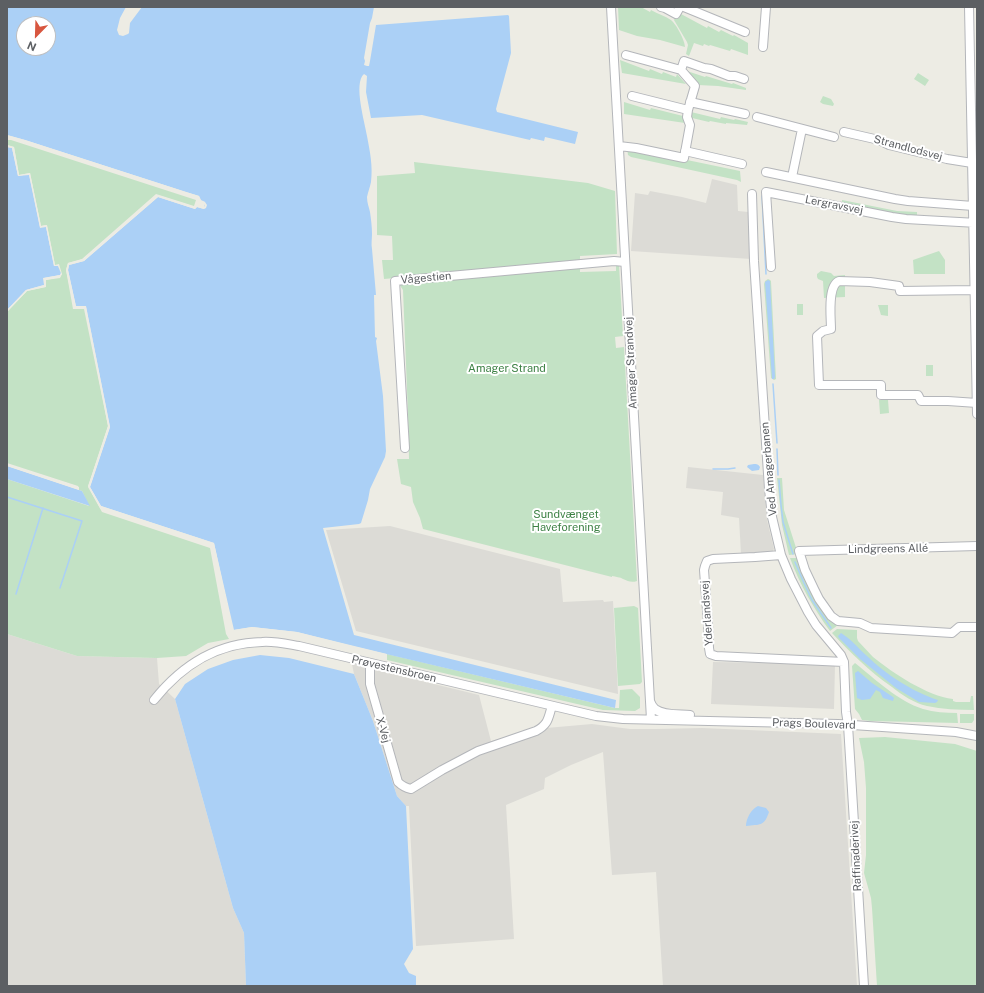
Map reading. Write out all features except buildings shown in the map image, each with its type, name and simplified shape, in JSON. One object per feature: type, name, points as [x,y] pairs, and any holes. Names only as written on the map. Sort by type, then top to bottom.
[{"type":"street","name":"Amager Strandvej","points":[[611,7],[651,719]]},
{"type":"street","points":[[661,7],[676,14],[680,7]]},
{"type":"street","points":[[684,7],[745,32]]},
{"type":"street","points":[[763,47],[766,7]]},
{"type":"street","points":[[969,7],[973,206],[975,223],[977,414]]},
{"type":"street","points":[[619,146],[684,158],[690,125],[687,117],[695,86],[681,70],[626,55]]},
{"type":"street","points":[[681,70],[684,60],[729,76],[744,79]]},
{"type":"street","points":[[632,96],[745,114]]},
{"type":"street","points":[[757,117],[834,137]]},
{"type":"street","points":[[792,177],[802,128]]},
{"type":"street","name":"Strandlodsvej","points":[[844,132],[879,140],[889,145],[947,159],[972,163]]},
{"type":"street","points":[[685,152],[742,164]]},
{"type":"street","name":"Lergravsvej","points":[[766,172],[895,199],[973,206]]},
{"type":"street","name":"Lergravsvej","points":[[772,267],[766,192],[892,217],[975,223]]},
{"type":"street","name":"Ved Amagerbanen","points":[[752,194],[754,261],[772,518],[781,555],[791,579],[808,612],[844,662]]},
{"type":"street","name":"Vågestien","points":[[405,448],[395,281],[614,261],[625,262]]},
{"type":"street","points":[[975,290],[900,291],[899,286],[870,282],[839,281],[834,285],[831,296],[831,329],[817,336],[819,385],[881,385],[881,395],[918,395],[921,401],[977,403]]},
{"type":"street","name":"Lindgreens Allé","points":[[977,546],[799,551],[805,570],[819,599],[831,616],[838,621],[860,623],[872,628],[952,632],[959,627],[977,627]]},
{"type":"street","name":"Yderlandsvej","points":[[781,555],[713,559],[706,561],[704,570],[708,624],[708,648],[710,654],[716,656],[844,662]]},
{"type":"street","name":"Prøvestensbroen","points":[[154,700],[173,678],[192,663],[208,654],[226,647],[244,643],[281,642],[596,716],[651,719]]},
{"type":"street","points":[[844,662],[848,725]]},
{"type":"street","name":"X-Vej","points":[[370,663],[370,684],[398,782],[406,788],[411,789],[442,770],[478,751],[536,731],[543,727],[547,722],[552,706]]},
{"type":"street","points":[[650,701],[656,710],[660,712],[666,714],[696,715],[708,721]]},
{"type":"street","name":"Prags Boulevard","points":[[651,719],[916,728],[956,732],[977,736]]},
{"type":"street","name":"Raffinaderivej","points":[[848,725],[864,986]]},
{"type":"shaded area","points":[[712,179],[737,185],[738,211],[748,212],[751,259],[631,251],[635,193],[648,195],[650,191],[706,203]]},
{"type":"shaded area","points":[[688,467],[763,475],[767,520],[774,549],[772,552],[741,554],[739,518],[721,515],[723,492],[686,488]]},
{"type":"shaded area","points":[[390,526],[560,569],[563,602],[613,601],[618,694],[356,631],[326,530]]},
{"type":"shaded area","points":[[7,634],[77,656],[157,658],[159,684],[175,699],[233,908],[244,933],[246,986],[7,986]]},
{"type":"shaded area","points":[[713,662],[835,664],[834,709],[711,704]]},
{"type":"shaded area","points":[[352,664],[479,695],[491,741],[535,729],[592,724],[630,729],[702,728],[841,734],[857,986],[663,986],[656,872],[612,875],[603,752],[571,765],[545,778],[544,789],[506,805],[514,939],[416,946],[409,806],[406,806],[397,796],[373,721],[354,674]]},
{"type":"green space","points":[[618,7],[641,7],[650,12],[651,10],[671,20],[680,32],[684,40],[685,47],[660,40],[637,36],[619,30]]},
{"type":"green space","points":[[681,14],[707,28],[708,26],[719,32],[721,30],[748,43],[748,55],[731,49],[730,51],[710,45],[704,44],[703,46],[694,43],[689,56],[686,54],[688,45],[687,42],[674,20],[676,16],[679,18]]},
{"type":"green space","points":[[620,60],[649,71],[650,69],[662,74],[663,72],[676,77],[677,74],[686,84],[622,73]]},
{"type":"green space","points":[[687,71],[705,77],[733,83],[746,88],[746,90],[698,85]]},
{"type":"green space","points":[[918,73],[929,80],[925,86],[914,79]]},
{"type":"green space","points":[[823,96],[831,99],[834,104],[833,106],[820,102]]},
{"type":"green space","points":[[624,102],[650,110],[651,108],[683,116],[685,123],[624,114]]},
{"type":"green space","points":[[691,112],[720,119],[721,117],[748,122],[747,125],[709,122],[692,118]]},
{"type":"green space","points":[[7,140],[11,140],[196,200],[194,206],[156,194],[82,259],[68,263],[66,270],[73,309],[84,309],[108,426],[88,487],[102,512],[210,548],[226,634],[229,639],[208,643],[186,656],[157,658],[77,656],[7,634],[7,479],[89,506],[78,486],[7,463],[7,312],[27,291],[46,287],[46,280],[60,278],[62,274],[55,265],[47,225],[41,226],[30,173],[19,175],[14,147],[7,145]]},
{"type":"green space","points":[[627,148],[740,171],[741,182],[631,157],[628,155]]},
{"type":"green space","points":[[414,162],[588,183],[615,191],[617,254],[580,256],[580,272],[616,271],[616,264],[619,264],[623,336],[615,337],[616,348],[624,347],[637,581],[630,582],[619,577],[612,577],[423,529],[413,502],[411,487],[401,484],[397,459],[409,459],[403,290],[395,278],[384,279],[382,260],[393,260],[392,236],[377,235],[377,176],[415,173]]},
{"type":"green space","points":[[842,200],[897,211],[917,212],[917,217],[887,215],[842,204]]},
{"type":"green space","points":[[939,251],[945,260],[945,274],[914,274],[913,260]]},
{"type":"green space","points":[[821,271],[831,273],[834,276],[845,275],[845,297],[824,298],[823,281],[817,277],[817,274]]},
{"type":"green space","points":[[768,279],[771,281],[776,379],[774,380],[771,378],[764,284]]},
{"type":"green space","points":[[797,304],[803,304],[803,315],[797,315]]},
{"type":"green space","points":[[878,305],[888,305],[888,316],[881,315]]},
{"type":"green space","points":[[926,365],[933,365],[933,376],[926,376]]},
{"type":"green space","points":[[879,400],[888,400],[889,413],[880,414]]},
{"type":"green space","points":[[777,478],[782,478],[784,510],[798,554],[789,555],[782,525]]},
{"type":"green space","points":[[790,558],[799,558],[838,625],[830,631],[818,614],[798,578]]},
{"type":"green space","points":[[634,606],[638,608],[642,682],[640,684],[618,686],[614,608]]},
{"type":"green space","points":[[837,629],[857,630],[858,641],[873,657],[900,677],[922,689],[953,699],[953,701],[956,702],[970,702],[971,696],[973,696],[974,710],[950,709],[922,705],[908,698],[876,675],[853,655],[832,633]]},
{"type":"green space","points":[[387,654],[615,708],[619,708],[620,690],[632,689],[640,697],[640,708],[635,711],[603,710],[387,660]]},
{"type":"green space","points":[[855,663],[887,689],[905,701],[931,711],[957,713],[958,723],[862,720],[855,709],[852,666]]},
{"type":"green space","points":[[960,714],[974,714],[974,720],[972,723],[960,723]]},
{"type":"green space","points":[[885,737],[955,744],[977,751],[977,986],[877,986],[871,898],[864,873],[866,855],[866,788],[864,762],[859,738]]},
{"type":"water","points":[[7,7],[126,7],[120,18],[117,30],[119,35],[123,36],[129,33],[130,23],[142,7],[374,7],[364,58],[364,65],[367,66],[369,66],[376,25],[508,15],[511,53],[496,109],[497,112],[578,132],[575,144],[545,137],[544,141],[531,138],[530,140],[422,115],[371,118],[366,92],[367,76],[364,74],[361,79],[361,104],[369,148],[372,176],[367,199],[372,226],[376,295],[374,295],[375,337],[377,338],[376,341],[383,396],[386,451],[385,457],[370,489],[361,523],[323,528],[354,635],[616,700],[615,708],[297,632],[252,627],[233,630],[214,543],[101,506],[90,487],[110,427],[86,307],[76,307],[68,270],[69,265],[84,261],[158,197],[195,209],[197,207],[204,209],[205,202],[201,201],[199,196],[7,135]]},
{"type":"water","points":[[7,147],[12,148],[18,176],[29,174],[40,227],[46,227],[54,266],[58,266],[61,273],[60,275],[44,278],[44,285],[26,290],[7,310]]},
{"type":"water","points":[[768,280],[770,281],[774,379],[772,379],[765,282]]},
{"type":"water","points":[[757,464],[760,467],[759,470],[752,471],[747,467],[748,465]]},
{"type":"water","points":[[7,466],[82,491],[90,506],[7,479]]},
{"type":"water","points":[[841,633],[874,663],[891,676],[909,687],[938,700],[937,702],[919,702],[896,688],[860,659],[839,638],[838,636]]},
{"type":"water","points":[[260,655],[289,658],[354,674],[373,721],[397,796],[406,806],[413,949],[404,964],[409,973],[416,976],[416,986],[246,986],[244,933],[233,908],[175,699],[185,684],[208,669],[233,660]]},
{"type":"water","points":[[858,671],[872,683],[893,697],[893,701],[883,698],[880,692],[876,690],[870,699],[862,700],[857,698],[855,673]]},
{"type":"water","points":[[758,806],[766,808],[769,812],[767,817],[761,824],[746,826],[749,814]]},
{"type":"pier","points":[[7,135],[199,196],[207,205],[204,209],[197,207],[195,209],[158,197],[84,261],[69,265],[68,270],[76,306],[86,306],[110,427],[90,487],[101,506],[214,543],[234,630],[252,627],[297,632],[387,654],[387,656],[296,634],[252,629],[233,631],[213,544],[100,508],[88,486],[108,426],[85,308],[76,309],[74,307],[66,270],[68,263],[83,259],[157,195],[195,207],[197,205],[204,207],[205,205],[199,202],[197,198],[24,142],[7,138]]},
{"type":"pier","points":[[7,145],[14,147],[19,175],[30,173],[41,226],[47,226],[55,265],[59,264],[62,274],[60,277],[46,280],[45,287],[27,291],[7,312],[7,310],[26,290],[44,285],[43,278],[60,275],[61,273],[58,266],[54,266],[46,227],[40,228],[29,175],[18,176],[12,148],[7,147]]},
{"type":"pier","points":[[7,464],[79,487],[79,490],[7,466]]},
{"type":"waterway","points":[[762,196],[766,274]]},
{"type":"waterway","points":[[773,384],[777,443]]},
{"type":"waterway","points":[[777,449],[778,475]]},
{"type":"waterway","points":[[713,469],[735,468]]},
{"type":"waterway","points":[[779,480],[783,522],[793,554]]},
{"type":"waterway","points":[[7,497],[82,521],[60,588]]},
{"type":"waterway","points":[[16,594],[43,508]]},
{"type":"waterway","points":[[795,562],[812,600],[831,628]]},
{"type":"park label","name":"Amager Strand","points":[[507,369]]},
{"type":"park label","name":"Sundvænget Haveforening","points":[[566,521]]}]
